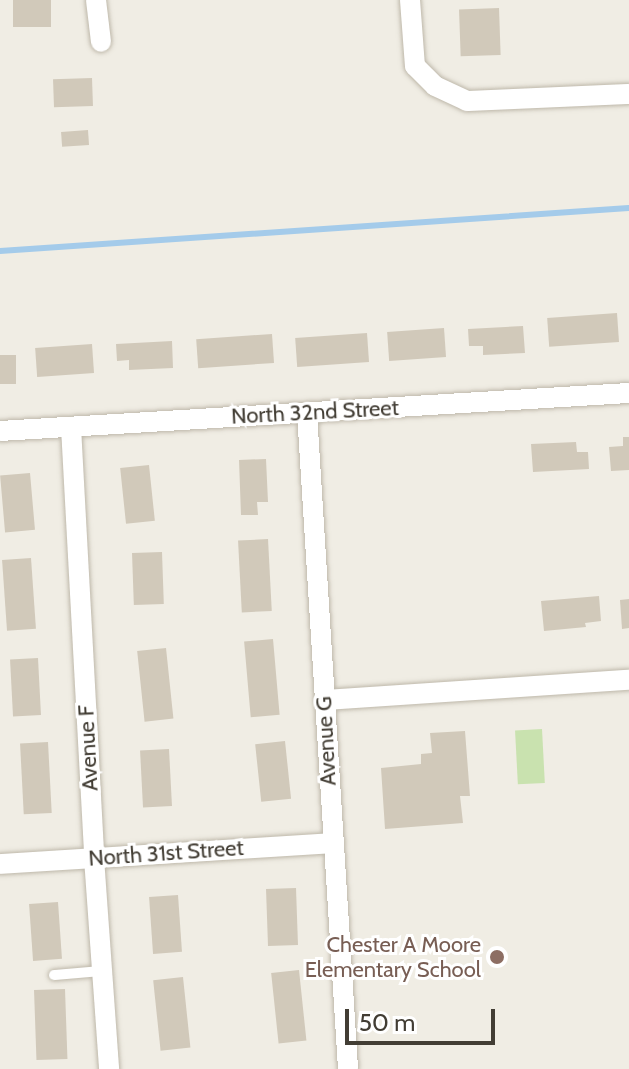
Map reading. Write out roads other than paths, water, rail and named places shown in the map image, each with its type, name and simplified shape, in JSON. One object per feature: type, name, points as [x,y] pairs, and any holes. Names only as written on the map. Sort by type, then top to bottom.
[{"type":"street","points":[[96,0],[101,42]]},
{"type":"street","points":[[410,0],[415,66],[435,86],[467,101],[629,94]]},
{"type":"street","name":"North 32nd Street","points":[[0,431],[629,393]]},
{"type":"street","name":"Avenue G","points":[[307,413],[348,1069]]},
{"type":"street","name":"Avenue F","points":[[71,427],[94,858],[109,1069]]},
{"type":"street","points":[[324,700],[629,680]]},
{"type":"street","name":"North 31st Street","points":[[0,864],[332,843]]},
{"type":"lane","points":[[54,975],[102,971]]},
{"type":"waterway","points":[[0,251],[629,208]]},
{"type":"place","name":"Chester A Moore Elementary School","points":[[497,957]]}]
